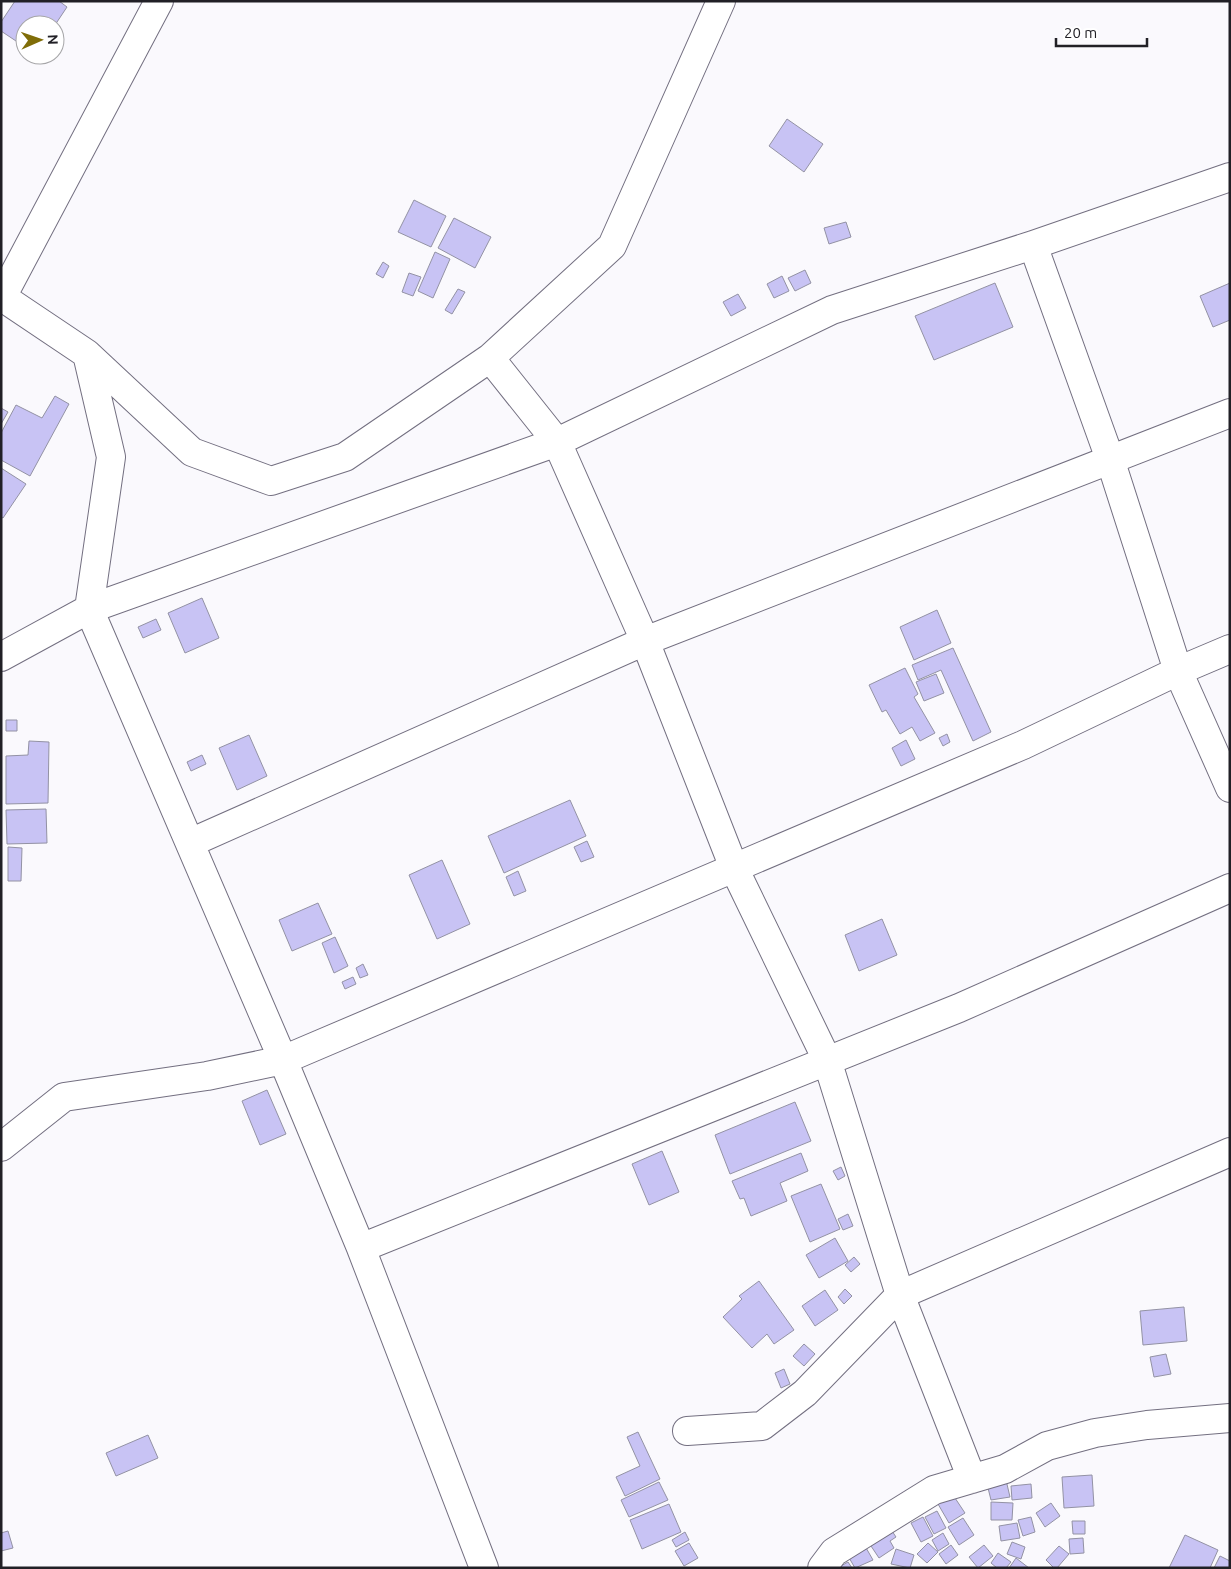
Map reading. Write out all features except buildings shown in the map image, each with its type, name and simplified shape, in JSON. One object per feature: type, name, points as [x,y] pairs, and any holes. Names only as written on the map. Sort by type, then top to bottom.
[{"type":"street","points":[[159,1],[2,298],[87,354],[192,452],[271,482],[345,457],[490,358],[612,246],[721,1]]},
{"type":"street","points":[[1,657],[89,609],[556,442],[832,310],[1033,245],[1230,177]]},
{"type":"street","points":[[1033,245],[1110,459],[1178,670],[1230,788]]},
{"type":"street","points":[[87,354],[111,457],[89,609],[283,1060],[361,1248],[484,1568]]},
{"type":"street","points":[[490,358],[556,442],[645,642],[734,868],[827,1060],[900,1295],[972,1479]]},
{"type":"street","points":[[190,843],[645,642],[1230,413]]},
{"type":"street","points":[[1,1147],[64,1097],[207,1076],[283,1060],[1023,745],[1178,670],[1230,649]]},
{"type":"street","points":[[361,1248],[959,1008],[1230,888]]},
{"type":"street","points":[[687,1431],[762,1426],[805,1393],[900,1295],[1230,1152]]},
{"type":"street","points":[[802,1568],[828,1560],[934,1490],[1004,1469],[1047,1446],[1094,1433],[1147,1425],[1230,1418]]}]
